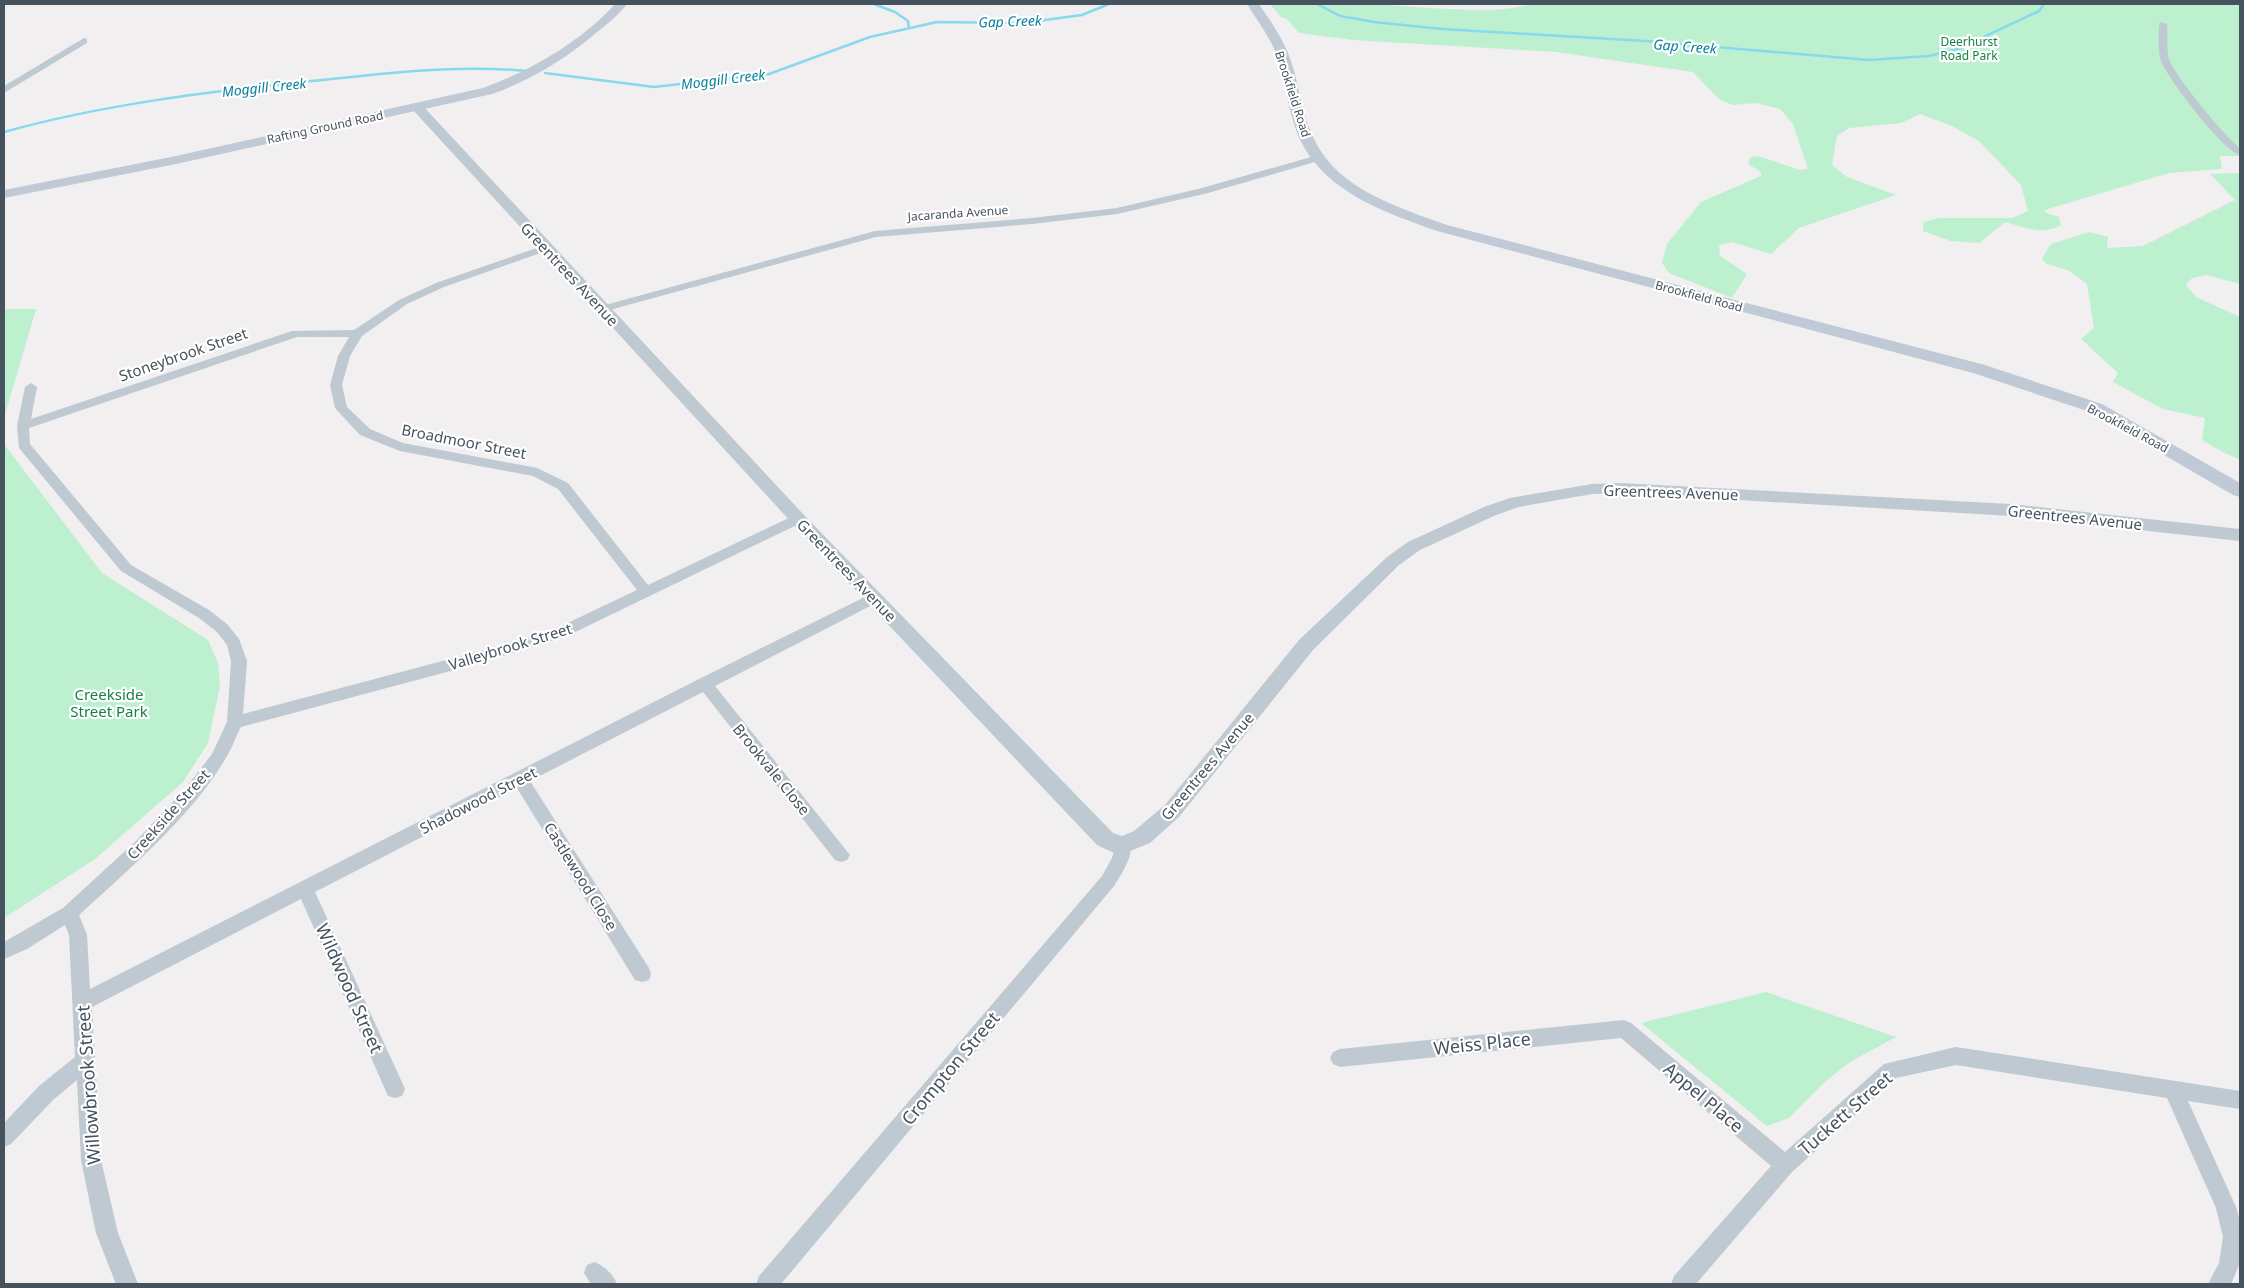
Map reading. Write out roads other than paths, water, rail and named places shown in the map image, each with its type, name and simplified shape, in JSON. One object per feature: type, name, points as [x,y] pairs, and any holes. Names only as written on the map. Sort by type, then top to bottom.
[{"type":"main road","name":"Rafting Ground Road","points":[[4,194],[145,167],[475,94],[510,83],[552,62],[614,12],[621,4]]},
{"type":"main road","name":"Brookfield Road","points":[[1253,4],[1282,52],[1305,132],[1318,158],[1356,192],[1396,211],[1442,228],[1979,369],[2096,408],[2240,491]]},
{"type":"street","points":[[2163,24],[2165,60],[2192,100],[2228,144],[2240,152]]},
{"type":"street","points":[[4,90],[84,41]]},
{"type":"street","name":"Greentrees Avenue","points":[[417,107],[602,310],[798,519],[1105,839],[1114,844],[1123,845],[1142,837],[1172,811],[1306,645],[1393,561],[1414,546],[1433,536],[1490,511],[1516,502],[1592,489],[1621,488],[2011,510],[2240,535]]},
{"type":"street","name":"Jacaranda Avenue","points":[[602,310],[867,235],[1117,212],[1204,191],[1318,158]]},
{"type":"street","name":"Broadmoor Street","points":[[545,248],[440,285],[403,302],[357,334],[344,356],[336,385],[341,408],[365,432],[400,447],[537,472],[564,486],[645,591]]},
{"type":"street","name":"Stoneybrook Street","points":[[23,426],[296,334],[357,334]]},
{"type":"street","name":"Creekside Street","points":[[4,951],[21,943],[69,912],[142,846],[191,794],[218,758],[235,722],[240,661],[234,643],[222,628],[204,614],[126,568],[24,445],[23,426],[31,387]]},
{"type":"street","name":"Valleybrook Street","points":[[235,722],[484,656],[562,632],[798,519]]},
{"type":"street","name":"Shadowood Street","points":[[83,1002],[873,598]]},
{"type":"street","name":"Brookvale Close","points":[[704,683],[841,855]]},
{"type":"street","name":"Castlewood Close","points":[[520,778],[642,974]]},
{"type":"street","name":"Crompton Street","points":[[767,1284],[1108,881],[1120,859],[1123,845]]},
{"type":"street","name":"Wildwood Street","points":[[306,888],[395,1089]]},
{"type":"street","name":"Willowbrook Street","points":[[69,912],[78,935],[91,1160],[107,1233],[127,1284]]},
{"type":"street","name":"Weiss Place","points":[[1340,1058],[1624,1029]]},
{"type":"street","name":"Appel Place","points":[[1624,1029],[1784,1165]]},
{"type":"street","name":"Tuckett Street","points":[[1682,1284],[1784,1165],[1891,1070],[1956,1056],[2240,1100]]},
{"type":"street","points":[[4,1137],[46,1093],[86,1060]]},
{"type":"street","points":[[2173,1090],[2226,1207],[2234,1237],[2229,1266],[2218,1284]]},
{"type":"waterway","name":"Moggill Creek","points":[[874,4],[895,12],[908,21],[909,28]]},
{"type":"waterway","name":"Moggill Creek","points":[[545,73],[654,87],[769,74],[870,37],[937,22],[1023,23],[1082,15],[1109,4]]},
{"type":"waterway","name":"Gap Creek","points":[[1317,4],[1340,16],[1374,22],[1442,29],[1645,41],[1869,60],[1929,56],[1958,49],[2039,11],[2044,4]]},
{"type":"waterway","name":"Moggill Creek","points":[[4,132],[118,106],[233,90],[446,69],[527,71]]},
{"type":"park label","name":"Deerhurst Road Park","points":[[1969,48]]},
{"type":"park label","name":"Creekside Street Park","points":[[109,702]]}]
